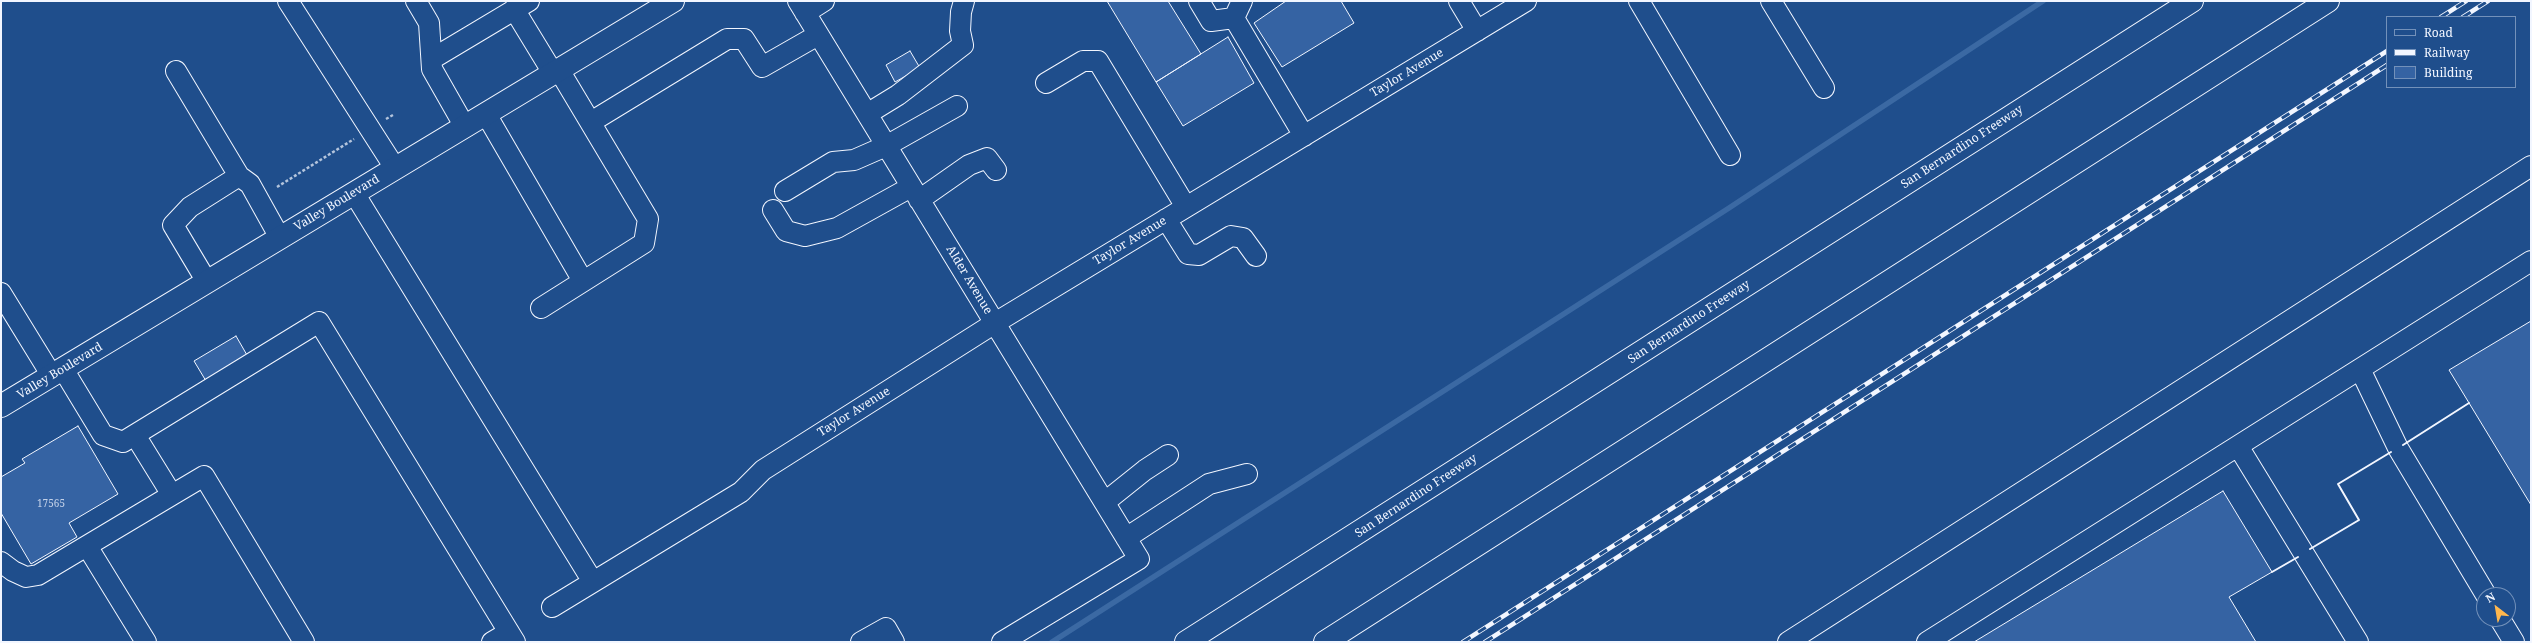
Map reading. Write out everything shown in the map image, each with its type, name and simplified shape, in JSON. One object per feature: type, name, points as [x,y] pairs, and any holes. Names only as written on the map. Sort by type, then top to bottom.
[{"type":"main road","name":"Valley Boulevard","points":[[1,406],[674,1]]},
{"type":"main road","name":"San Bernardino Freeway","points":[[1186,642],[2192,1]]},
{"type":"main road","points":[[1325,642],[2328,1]]},
{"type":"street","points":[[288,1],[395,168]]},
{"type":"street","points":[[416,1],[429,23],[432,69],[464,127]]},
{"type":"street","points":[[801,7],[824,1]]},
{"type":"street","points":[[867,114],[898,95],[963,45],[960,31],[961,12],[964,1]]},
{"type":"street","points":[[1199,1],[1210,21],[1238,10],[1304,136]]},
{"type":"street","points":[[1459,1],[1477,31]]},
{"type":"street","name":"Taylor Avenue","points":[[552,607],[740,492],[763,470],[995,323],[1526,1]]},
{"type":"street","points":[[1639,1],[1730,155]]},
{"type":"street","points":[[1771,1],[1824,88]]},
{"type":"street","points":[[432,59],[522,5],[556,72],[591,122],[648,219],[644,243],[541,308]]},
{"type":"street","name":"Alder Avenue","points":[[801,7],[1139,560],[1002,642]]},
{"type":"street","points":[[591,122],[726,39],[744,39],[762,67],[818,35]]},
{"type":"street","points":[[1046,83],[1083,61],[1098,61],[1186,207]]},
{"type":"street","points":[[176,72],[239,176],[250,184],[280,238]]},
{"type":"street","points":[[785,191],[833,162],[854,160],[886,146],[957,106]]},
{"type":"street","points":[[486,114],[583,281]]},
{"type":"street","points":[[774,210],[786,231],[805,236],[837,228],[915,193],[969,165],[988,158],[996,170]]},
{"type":"street","points":[[1788,642],[2531,166]]},
{"type":"street","points":[[207,282],[173,225],[190,207],[239,176]]},
{"type":"street","points":[[354,193],[593,582]]},
{"type":"street","points":[[1166,219],[1188,254],[1199,255],[1231,236],[1242,238],[1256,256]]},
{"type":"street","points":[[1927,642],[2531,261]]},
{"type":"street","points":[[1,293],[103,435],[123,442],[320,322],[506,639]]},
{"type":"street","points":[[2360,369],[2398,448],[2481,587]]},
{"type":"street","points":[[135,435],[172,495]]},
{"type":"street","points":[[2238,446],[2358,642]]},
{"type":"street","points":[[1104,502],[1145,470],[1168,455]]},
{"type":"street","points":[[1126,538],[1208,484],[1247,474]]},
{"type":"street","points":[[1,562],[13,571],[26,577],[38,575],[204,476],[304,642]]},
{"type":"street","points":[[87,546],[146,642]]},
{"type":"street","points":[[2505,627],[2514,642]]},
{"type":"street","points":[[861,642],[886,628],[894,642]]},
{"type":"path","points":[[277,187],[394,115]]},
{"type":"building","points":[[1107,1],[1168,1],[1201,54],[1156,82]]},
{"type":"building","points":[[1286,1],[1341,1],[1354,23],[1282,67],[1254,23]]},
{"type":"building","points":[[1228,37],[1254,83],[1183,126],[1156,82]]},
{"type":"building","points":[[910,51],[920,68],[895,82],[886,65]]},
{"type":"building","points":[[2531,321],[2531,505],[2449,370]]},
{"type":"building","points":[[236,336],[251,362],[209,386],[194,361]]},
{"type":"building","points":[[78,426],[118,494],[69,523],[77,537],[31,564],[1,513],[1,477],[25,463],[22,459]]},
{"type":"building","points":[[2223,491],[2272,572],[2229,597],[2256,642],[1974,642]]},
{"type":"waterway","points":[[1052,642],[1729,208],[2043,1]]},
{"type":"railway","points":[[2443,16],[2466,1]]},
{"type":"railway","points":[[2465,16],[2488,1]]},
{"type":"railway","points":[[1463,642],[2386,52]]},
{"type":"railway","points":[[1485,642],[2386,66]]},
{"type":"wall","points":[[2403,445],[2469,403]]},
{"type":"wall","points":[[2310,549],[2359,520],[2338,484],[2391,452]]},
{"type":"wall","points":[[2272,572],[2298,557]]}]
